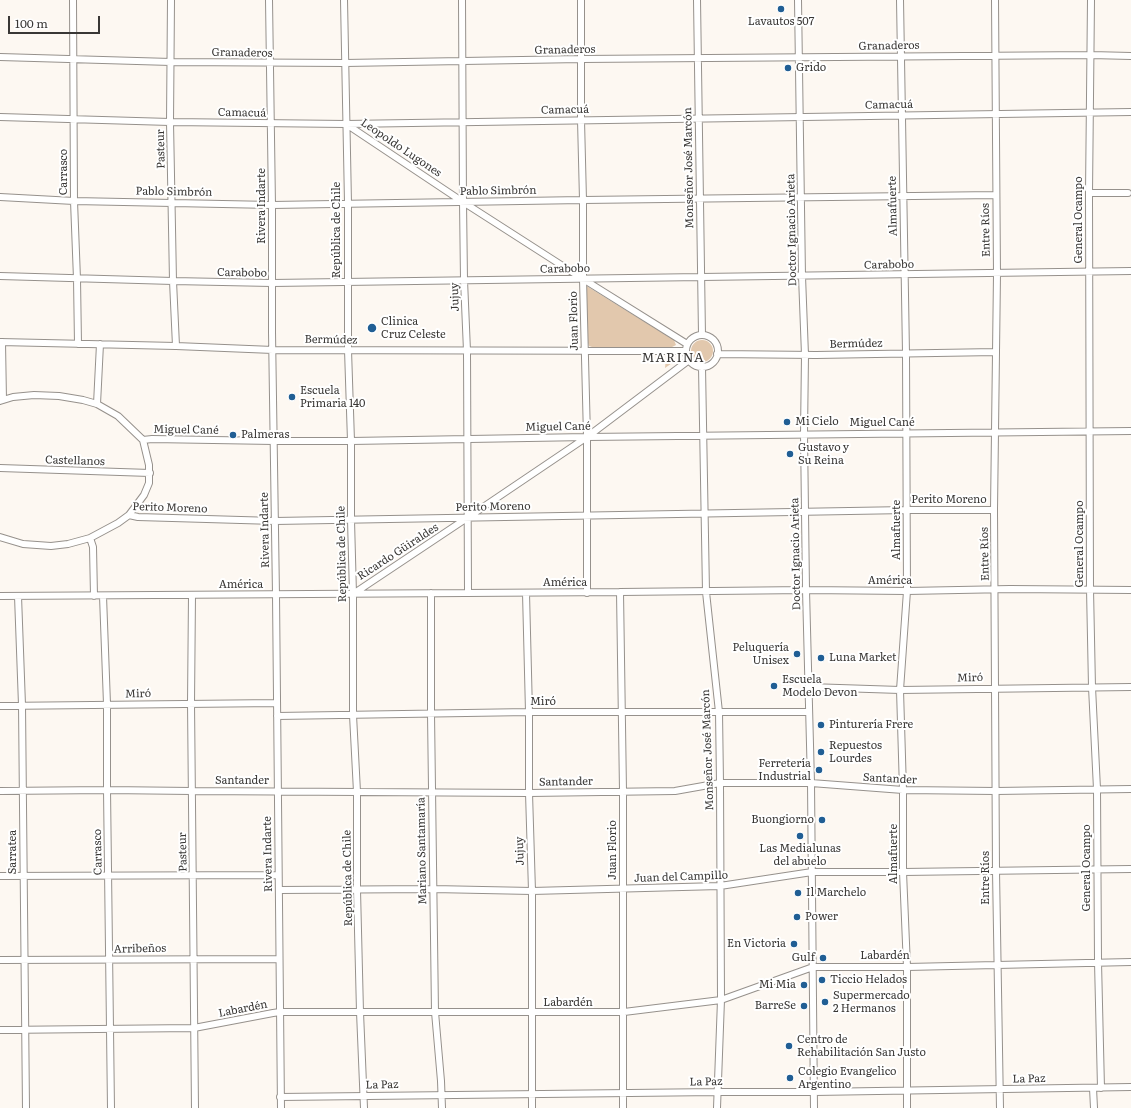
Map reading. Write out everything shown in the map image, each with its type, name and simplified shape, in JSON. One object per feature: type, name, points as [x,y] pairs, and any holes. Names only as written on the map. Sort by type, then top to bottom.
[{"type":"street","name":"Carrasco","points":[[73,0],[74,200],[78,344]]},
{"type":"street","name":"Pasteur","points":[[171,0],[170,122],[173,282],[176,346]]},
{"type":"street","name":"Rivera Indarte","points":[[269,0],[281,1108]]},
{"type":"street","name":"República de Chile","points":[[344,0],[348,203],[348,350],[353,594],[353,715],[357,792],[360,1012],[364,1108]]},
{"type":"street","name":"Jujuy","points":[[462,0],[464,280],[467,351],[468,593]]},
{"type":"street","name":"Juan Florio","points":[[581,0],[583,279],[587,437],[587,593]]},
{"type":"street","name":"Monseñor José Marcón","points":[[697,0],[702,335]]},
{"type":"street","name":"Doctor Ignacio Arieta","points":[[798,0],[802,276],[805,355],[804,434],[811,783],[814,1108]]},
{"type":"street","name":"Almafuerte","points":[[900,0],[906,353],[908,591],[900,690],[906,967],[907,1108]]},
{"type":"street","name":"Entre Ríos","points":[[995,0],[997,274],[994,510],[996,871],[1000,1108]]},
{"type":"street","name":"General Ocampo","points":[[1091,0],[1089,113],[1090,589],[1092,687],[1097,789],[1098,962],[1101,1088]]},
{"type":"street","name":"Granaderos","points":[[0,57],[171,62],[345,63],[901,56],[1131,56]]},
{"type":"street","name":"Camacuá","points":[[0,117],[170,122],[346,124],[1131,112]]},
{"type":"street","name":"Leopoldo Lugones","points":[[346,124],[686,348]]},
{"type":"street","points":[[1089,193],[1128,193]]},
{"type":"street","name":"Pablo Simbrón","points":[[0,197],[272,205],[996,194]]},
{"type":"street","name":"Carabobo","points":[[0,276],[173,282],[272,283],[1131,271]]},
{"type":"street","points":[[702,335],[709,336],[713,339],[718,349],[715,360],[711,364],[702,367],[695,366],[689,360],[686,354],[686,348],[694,337],[702,335]]},
{"type":"street","points":[[1,342],[1,401]]},
{"type":"street","name":"Bermúdez","points":[[1,342],[273,350],[467,351],[686,348]]},
{"type":"street","points":[[97,404],[100,344]]},
{"type":"street","name":"Bermúdez","points":[[717,354],[805,355],[996,352]]},
{"type":"street","name":"Ricardo Güiraldes","points":[[353,594],[587,437],[689,360]]},
{"type":"street","name":"Monseñor José Marcón","points":[[702,367],[706,592],[719,712],[721,1000],[717,1108]]},
{"type":"street","name":"Miguel Cané","points":[[1,401],[24,396],[46,395],[70,397],[97,404],[118,416],[143,440],[274,442],[1131,431]]},
{"type":"street","points":[[129,515],[147,490],[150,473],[143,440]]},
{"type":"street","name":"Castellanos","points":[[0,468],[150,473]]},
{"type":"street","name":"Perito Moreno","points":[[0,537],[23,544],[51,546],[68,544],[90,538],[118,523],[129,515],[138,517],[275,521],[907,510],[994,510]]},
{"type":"street","points":[[90,538],[93,547],[94,596]]},
{"type":"street","name":"América","points":[[0,596],[587,593],[806,590],[1131,590]]},
{"type":"street","name":"Juan Florio","points":[[620,592],[623,791],[624,1108]]},
{"type":"street","name":"Jujuy","points":[[526,593],[532,891],[532,1108]]},
{"type":"street","name":"Mariano Santamaría","points":[[431,594],[435,1012],[442,1108]]},
{"type":"street","name":"Pasteur","points":[[192,595],[191,703],[195,1108]]},
{"type":"street","name":"Sarratea","points":[[18,596],[22,705],[26,1108]]},
{"type":"street","name":"Carrasco","points":[[103,596],[107,704],[111,1108]]},
{"type":"street","name":"Miró","points":[[809,688],[900,690],[1131,687]]},
{"type":"street","name":"Miró","points":[[0,706],[277,703]]},
{"type":"street","name":"Miró","points":[[277,716],[529,712],[809,712]]},
{"type":"street","name":"Santander","points":[[0,791],[107,790],[529,793],[675,791],[720,783],[811,783],[903,790],[996,791],[1131,789]]},
{"type":"street","name":"Juan del Campillo","points":[[279,890],[433,889],[532,891],[623,889],[720,886],[812,872],[1097,870],[1131,868]]},
{"type":"street","points":[[0,876],[278,875]]},
{"type":"street","name":"Arribeños","points":[[0,960],[279,958]]},
{"type":"street","name":"Labardén","points":[[0,1030],[194,1028],[280,1012],[624,1012],[721,1000],[813,966],[906,967],[1131,962]]},
{"type":"street","name":"La Paz","points":[[280,1097],[532,1093],[907,1091],[1131,1087]]},
{"type":"street","points":[[1093,1088],[1094,1108]]},
{"type":"shaded area","points":[[585,285],[674,340],[676,345],[670,348],[589,346]]},
{"type":"shaded area","points":[[702,340],[710,343],[713,351],[710,359],[702,362],[694,359],[691,351],[694,343]]},
{"type":"shaded area","points":[[669,357],[675,361],[665,368],[666,358]]},
{"type":"place","name":"Lavautos 507","points":[[781,9]]},
{"type":"place","name":"Grido","points":[[788,68]]},
{"type":"place","name":"Clinica Cruz Celeste","points":[[372,328]]},
{"type":"place","name":"Escuela Primaria 140","points":[[292,397]]},
{"type":"place","name":"Mi Cielo","points":[[787,422]]},
{"type":"place","name":"Palmeras","points":[[233,435]]},
{"type":"place","name":"Gustavo y Su Reina","points":[[790,454]]},
{"type":"place","name":"Peluquería Unisex","points":[[797,654]]},
{"type":"place","name":"Luna Market","points":[[821,658]]},
{"type":"place","name":"Escuela Modelo Devon","points":[[774,686]]},
{"type":"place","name":"Pinturería Frere","points":[[821,725]]},
{"type":"place","name":"Repuestos Lourdes","points":[[821,752]]},
{"type":"place","name":"Ferretería Industrial","points":[[819,770]]},
{"type":"place","name":"Buongiorno","points":[[822,820]]},
{"type":"place","name":"Las Medialunas del abuelo","points":[[800,836]]},
{"type":"place","name":"Il Marchelo","points":[[798,893]]},
{"type":"place","name":"Power","points":[[797,917]]},
{"type":"place","name":"En Victoria","points":[[794,944]]},
{"type":"place","name":"Gulf","points":[[823,958]]},
{"type":"place","name":"Ticcio Helados","points":[[822,980]]},
{"type":"place","name":"Mi Mia","points":[[804,985]]},
{"type":"place","name":"Supermercado 2 Hermanos","points":[[825,1002]]},
{"type":"place","name":"BarreSe","points":[[804,1006]]},
{"type":"place","name":"Centro de Rehabilitación San Justo","points":[[789,1046]]},
{"type":"place","name":"Colegio Evangelico Argentino","points":[[790,1078]]},
{"type":"district","name":"MARINA","points":[[673,358]]}]
